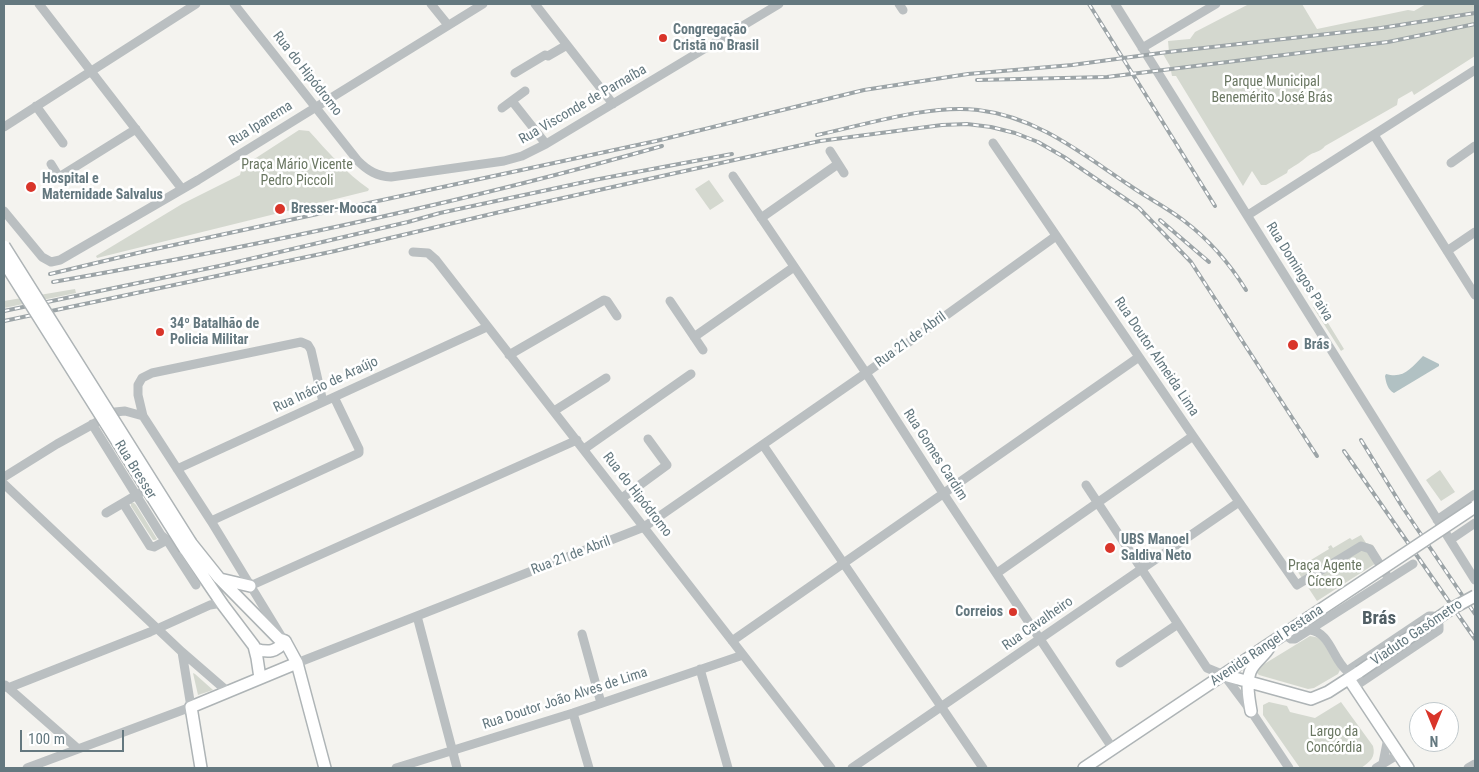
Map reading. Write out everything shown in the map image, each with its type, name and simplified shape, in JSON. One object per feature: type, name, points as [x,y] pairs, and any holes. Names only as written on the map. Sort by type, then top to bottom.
[{"type":"main road","name":"Rua Bresser","points":[[4,246],[219,599],[255,649],[260,678]]},
{"type":"main road","name":"Rua Bresser","points":[[4,262],[188,546],[279,640],[285,641],[297,663],[325,768]]},
{"type":"main road","name":"Avenida Rangel Pestana","points":[[1084,768],[1475,507]]},
{"type":"main road","points":[[219,578],[250,586]]},
{"type":"main road","name":"Viaduto Gasômetro","points":[[1352,677],[1450,609],[1475,596]]},
{"type":"main road","points":[[255,649],[265,652],[273,651],[278,649],[285,641]]},
{"type":"main road","points":[[1251,711],[1249,682],[1251,670],[1272,643]]},
{"type":"main road","name":"Rua 21 de Abril","points":[[191,707],[297,663]]},
{"type":"main road","points":[[1224,675],[1311,698],[1328,692],[1352,677],[1408,768]]},
{"type":"main road","points":[[191,707],[201,768]]},
{"type":"street","points":[[39,4],[182,189]]},
{"type":"street","points":[[4,127],[196,4]]},
{"type":"street","name":"Rua do Hipódromo","points":[[234,4],[358,161]]},
{"type":"street","points":[[431,4],[448,25]]},
{"type":"street","name":"Rua Ipanema","points":[[4,211],[42,258],[51,262],[60,260],[182,189],[483,4]]},
{"type":"street","points":[[535,4],[613,104]]},
{"type":"street","name":"Rua Visconde de Parnaíba","points":[[358,161],[374,174],[391,177],[513,159],[546,144],[779,4]]},
{"type":"street","name":"Rua Domingos Paiva","points":[[1115,4],[1475,580]]},
{"type":"street","points":[[1142,48],[1216,4]]},
{"type":"street","points":[[515,73],[545,55],[548,56],[567,45]]},
{"type":"street","points":[[1248,215],[1475,70]]},
{"type":"street","points":[[502,108],[525,91]]},
{"type":"street","points":[[512,101],[546,144]]},
{"type":"street","points":[[36,106],[63,143]]},
{"type":"street","points":[[51,164],[59,177],[136,129]]},
{"type":"street","points":[[1374,134],[1475,295]]},
{"type":"street","name":"Rua Doutor Almeida Lima","points":[[993,143],[1192,436],[1297,585],[1361,546],[1370,549],[1389,579]]},
{"type":"street","points":[[1451,163],[1475,146]]},
{"type":"street","points":[[830,151],[844,174]]},
{"type":"street","points":[[761,218],[838,164]]},
{"type":"street","name":"Rua Gomes Cardim","points":[[734,176],[866,373],[942,493],[1114,749]]},
{"type":"street","points":[[1447,251],[1475,232]]},
{"type":"street","name":"Rua 21 de Abril","points":[[297,663],[644,527],[866,373],[1056,236]]},
{"type":"street","name":"Rua do Hipódromo","points":[[413,252],[425,252],[432,255],[831,768]]},
{"type":"street","points":[[694,336],[794,267]]},
{"type":"street","points":[[509,355],[604,300],[607,301],[616,316]]},
{"type":"street","points":[[670,301],[703,350]]},
{"type":"street","name":"Rua Inácio de Araújo","points":[[177,469],[487,327]]},
{"type":"street","points":[[143,416],[137,388],[139,381],[152,373],[296,342],[305,343],[311,350],[323,402]]},
{"type":"street","points":[[732,641],[1139,357]]},
{"type":"street","points":[[584,449],[691,374]]},
{"type":"street","points":[[554,411],[606,378]]},
{"type":"street","points":[[211,521],[359,453],[359,449],[334,397]]},
{"type":"street","points":[[4,477],[92,424],[120,411],[132,412],[143,416]]},
{"type":"street","name":"Rua Bresser","points":[[143,416],[285,641]]},
{"type":"street","points":[[92,424],[107,450],[138,494],[161,535],[167,540],[196,585]]},
{"type":"street","points":[[997,573],[1192,436]]},
{"type":"street","points":[[622,498],[667,465],[648,439]]},
{"type":"street","points":[[250,586],[577,440]]},
{"type":"street","points":[[763,445],[984,768]]},
{"type":"street","points":[[4,484],[182,652],[227,691]]},
{"type":"street","points":[[1086,485],[1207,668],[1224,675],[1251,711],[1289,768]]},
{"type":"street","points":[[106,513],[138,494]]},
{"type":"street","points":[[1437,520],[1475,494]]},
{"type":"street","name":"Rua Cavalheiro","points":[[852,768],[1239,502]]},
{"type":"street","points":[[123,503],[150,546],[154,547],[167,540]]},
{"type":"street","points":[[1450,540],[1475,523]]},
{"type":"street","name":"Avenida Rangel Pestana","points":[[1310,630],[1413,564]]},
{"type":"street","points":[[78,749],[6,686],[158,628],[210,605],[219,599]]},
{"type":"street","points":[[417,616],[457,768]]},
{"type":"street","points":[[1429,616],[1433,616],[1440,625],[1439,630],[1352,677],[1429,616]]},
{"type":"street","points":[[1120,663],[1178,624]]},
{"type":"street","points":[[1284,634],[1291,639],[1295,639],[1310,630],[1319,632],[1344,670],[1352,677]]},
{"type":"street","points":[[582,634],[601,703]]},
{"type":"street","points":[[182,652],[191,707]]},
{"type":"street","name":"Rua Doutor João Alves de Lima","points":[[396,768],[573,713],[743,655]]},
{"type":"street","points":[[700,669],[728,768]]},
{"type":"street","name":"Rua 21 de Abril","points":[[31,768],[191,707]]},
{"type":"street","points":[[573,713],[589,768]]},
{"type":"street","points":[[1380,766],[1388,738]]},
{"type":"street","points":[[1380,766],[1399,754]]},
{"type":"street","points":[[1468,768],[1475,764]]},
{"type":"green space","name":"Parque Municipal Benemérito José Brás","points":[[1249,4],[1302,4],[1317,29],[1408,10],[1414,11],[1426,4],[1475,4],[1475,56],[1414,95],[1412,91],[1398,99],[1397,105],[1310,155],[1288,170],[1287,173],[1266,185],[1261,185],[1252,171],[1243,186],[1176,76],[1172,76],[1170,66],[1163,54],[1164,52],[1169,52],[1168,41],[1190,39],[1195,32]]},
{"type":"green space","name":"Praça Mário Vicente Pedro Piccoli","points":[[299,130],[309,131],[345,169],[369,189],[368,191],[97,258],[96,256],[182,204],[240,175],[242,167]]},
{"type":"green space","points":[[709,180],[724,201],[710,210],[695,189]]},
{"type":"green space","points":[[75,289],[76,293],[4,308],[4,301]]},
{"type":"green space","points":[[1317,305],[1344,349],[1341,351],[1313,307]]},
{"type":"green space","points":[[1440,470],[1455,492],[1441,501],[1426,480]]},
{"type":"green space","points":[[131,503],[136,505],[157,539],[153,540],[131,506]]},
{"type":"green space","name":"Praça Agente Cícero","points":[[1361,535],[1366,543],[1373,545],[1381,560],[1317,601],[1296,569],[1329,549],[1328,547],[1331,545],[1333,548],[1350,538],[1352,540]]},
{"type":"green space","name":"Largo da Concórdia","points":[[1310,636],[1320,638],[1340,670],[1338,674],[1314,688],[1308,689],[1259,675],[1256,672],[1256,669]]},
{"type":"green space","points":[[193,673],[195,674],[213,690],[198,695]]},
{"type":"green space","name":"Largo da Concórdia","points":[[1269,702],[1287,706],[1290,712],[1315,718],[1341,702],[1373,746],[1374,753],[1371,759],[1361,768],[1300,768],[1263,715],[1263,705]]},
{"type":"shaded area","points":[[1423,356],[1439,364],[1439,366],[1394,393],[1392,392],[1387,384],[1386,374],[1402,374]]},
{"type":"railway","points":[[1089,4],[1215,206]]},
{"type":"railway","points":[[50,274],[146,251],[656,141],[864,90],[968,74],[1072,65],[1381,28],[1475,13]]},
{"type":"railway","points":[[977,80],[1107,77],[1388,42],[1475,24]]},
{"type":"railway","points":[[817,135],[897,116],[939,110],[978,110],[1020,120],[1039,128],[1076,149],[1183,220],[1218,252],[1246,290]]},
{"type":"railway","points":[[4,321],[335,251],[500,212],[820,141],[942,125],[967,124],[1015,133],[1038,142],[1064,157],[1139,208],[1191,262],[1317,456]]},
{"type":"railway","points":[[53,282],[207,254],[359,222],[587,167],[662,146]]},
{"type":"railway","points":[[4,311],[224,265],[440,213],[594,180],[732,154]]},
{"type":"railway","points":[[1160,220],[1209,262]]},
{"type":"railway","points":[[1361,440],[1403,508],[1475,614]]},
{"type":"railway","points":[[1344,451],[1475,639]]},
{"type":"place","name":"Congregação Cristã no Brasil","points":[[663,38]]},
{"type":"place","name":"Hospital e Maternidade Salvalus","points":[[31,187]]},
{"type":"place","name":"Bresser-Mooca","points":[[280,209]]},
{"type":"place","name":"34º Batalhão de Policia Militar","points":[[160,332]]},
{"type":"place","name":"Brás","points":[[1293,345]]},
{"type":"place","name":"UBS Manoel Saldiva Neto","points":[[1110,548]]},
{"type":"place","name":"Correios","points":[[1013,612]]},
{"type":"district","name":"Brás","points":[[1379,619]]}]
